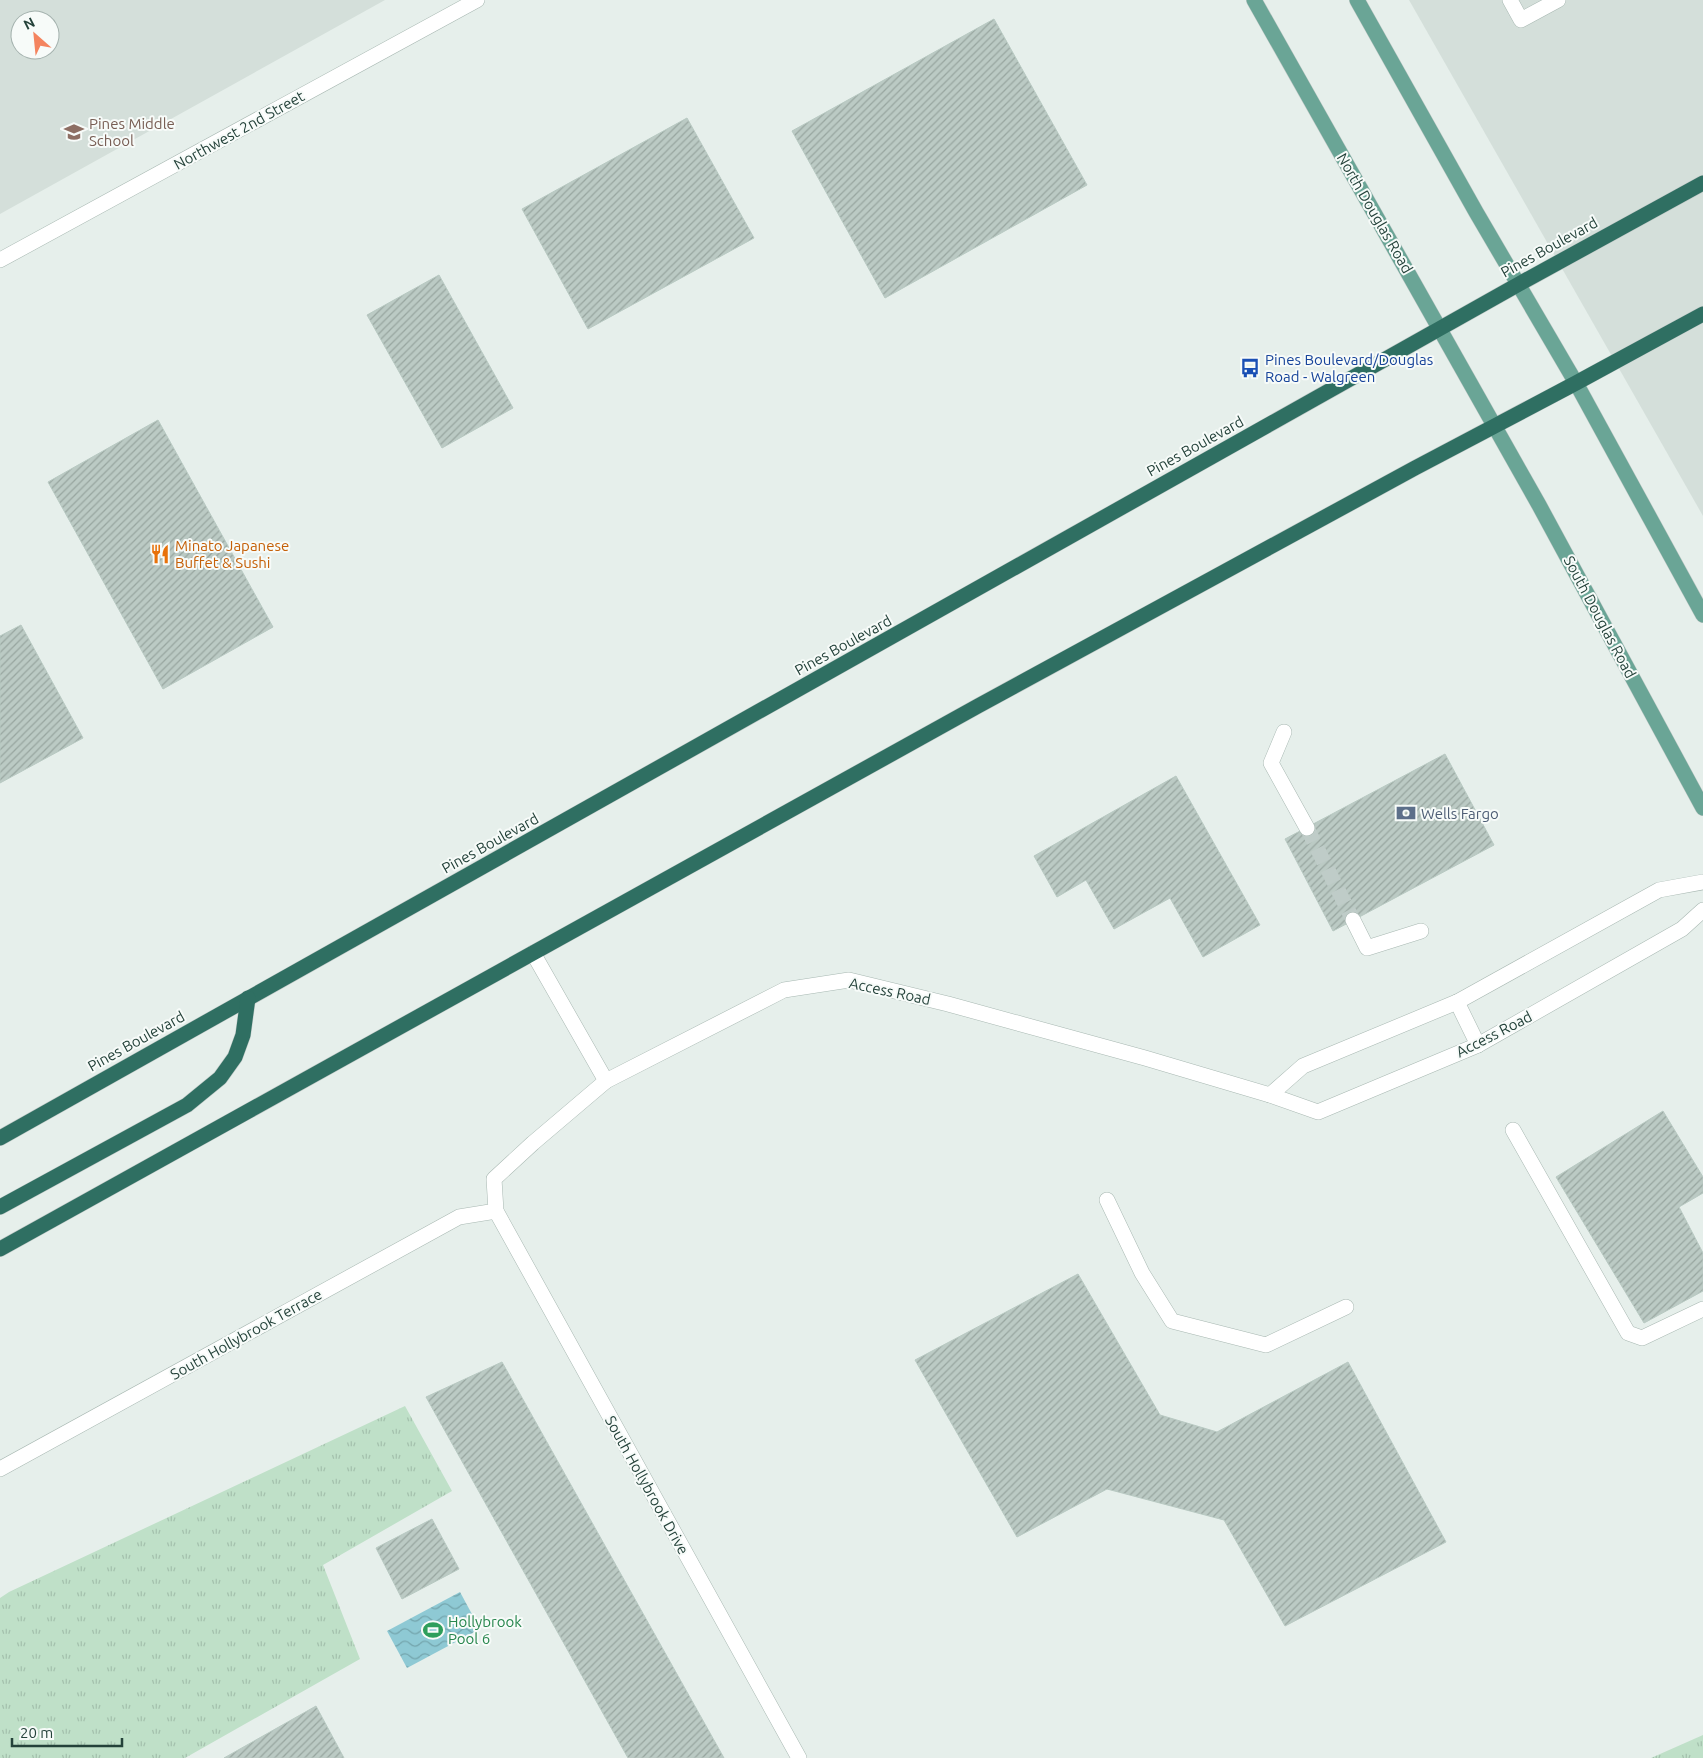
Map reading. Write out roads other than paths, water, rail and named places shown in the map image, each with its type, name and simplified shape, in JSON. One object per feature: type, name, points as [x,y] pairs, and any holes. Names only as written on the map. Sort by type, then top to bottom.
[{"type":"highway","name":"Pines Boulevard","points":[[0,1138],[1518,284],[1703,183]]},
{"type":"highway","points":[[0,1249],[978,706],[1415,468],[1703,314]]},
{"type":"highway","points":[[0,1207],[187,1105],[220,1078],[235,1057],[243,1035],[248,998]]},
{"type":"main road","name":"North Douglas Road","points":[[1254,0],[1494,426]]},
{"type":"main road","points":[[1357,0],[1476,212],[1576,383],[1703,615]]},
{"type":"main road","name":"South Douglas Road","points":[[1494,426],[1703,808]]},
{"type":"street","name":"Northwest 2nd Street","points":[[0,260],[477,0]]},
{"type":"street","points":[[1510,0],[1521,20],[1558,0]]},
{"type":"street","points":[[1284,732],[1271,763],[1307,828]]},
{"type":"street","points":[[1270,1095],[1303,1066],[1457,1002],[1660,890],[1703,882]]},
{"type":"street","name":"Access Road","points":[[496,1211],[494,1179],[606,1081],[784,990],[849,980],[948,1004],[1270,1095],[1318,1112],[1478,1045],[1682,929],[1703,910]]},
{"type":"street","points":[[1353,920],[1367,948],[1421,931]]},
{"type":"street","points":[[534,953],[606,1081]]},
{"type":"street","points":[[1457,1002],[1478,1045]]},
{"type":"street","points":[[1513,1130],[1628,1333],[1642,1338],[1703,1309]]},
{"type":"street","points":[[1107,1200],[1142,1273],[1172,1322],[1266,1345],[1346,1307]]},
{"type":"street","name":"South Hollybrook Terrace","points":[[0,1469],[459,1217],[496,1211]]},
{"type":"street","name":"South Hollybrook Drive","points":[[496,1211],[799,1758]]},
{"type":"water","name":"Hollybrook Pool 6","points":[[460,1592],[480,1629],[407,1668],[387,1631]]},
{"type":"tunnel","points":[[1307,828],[1353,920]]},
{"type":"place","name":"Pines Middle School","points":[[74,132]]},
{"type":"place","name":"Pines Boulevard/Douglas Road - Walgreen","points":[[1250,368]]},
{"type":"place","name":"Minato Japanese Buffet & Sushi","points":[[160,554]]},
{"type":"place","name":"Wells Fargo","points":[[1406,813]]},
{"type":"place","name":"Hollybrook Pool 6","points":[[433,1630]]}]
